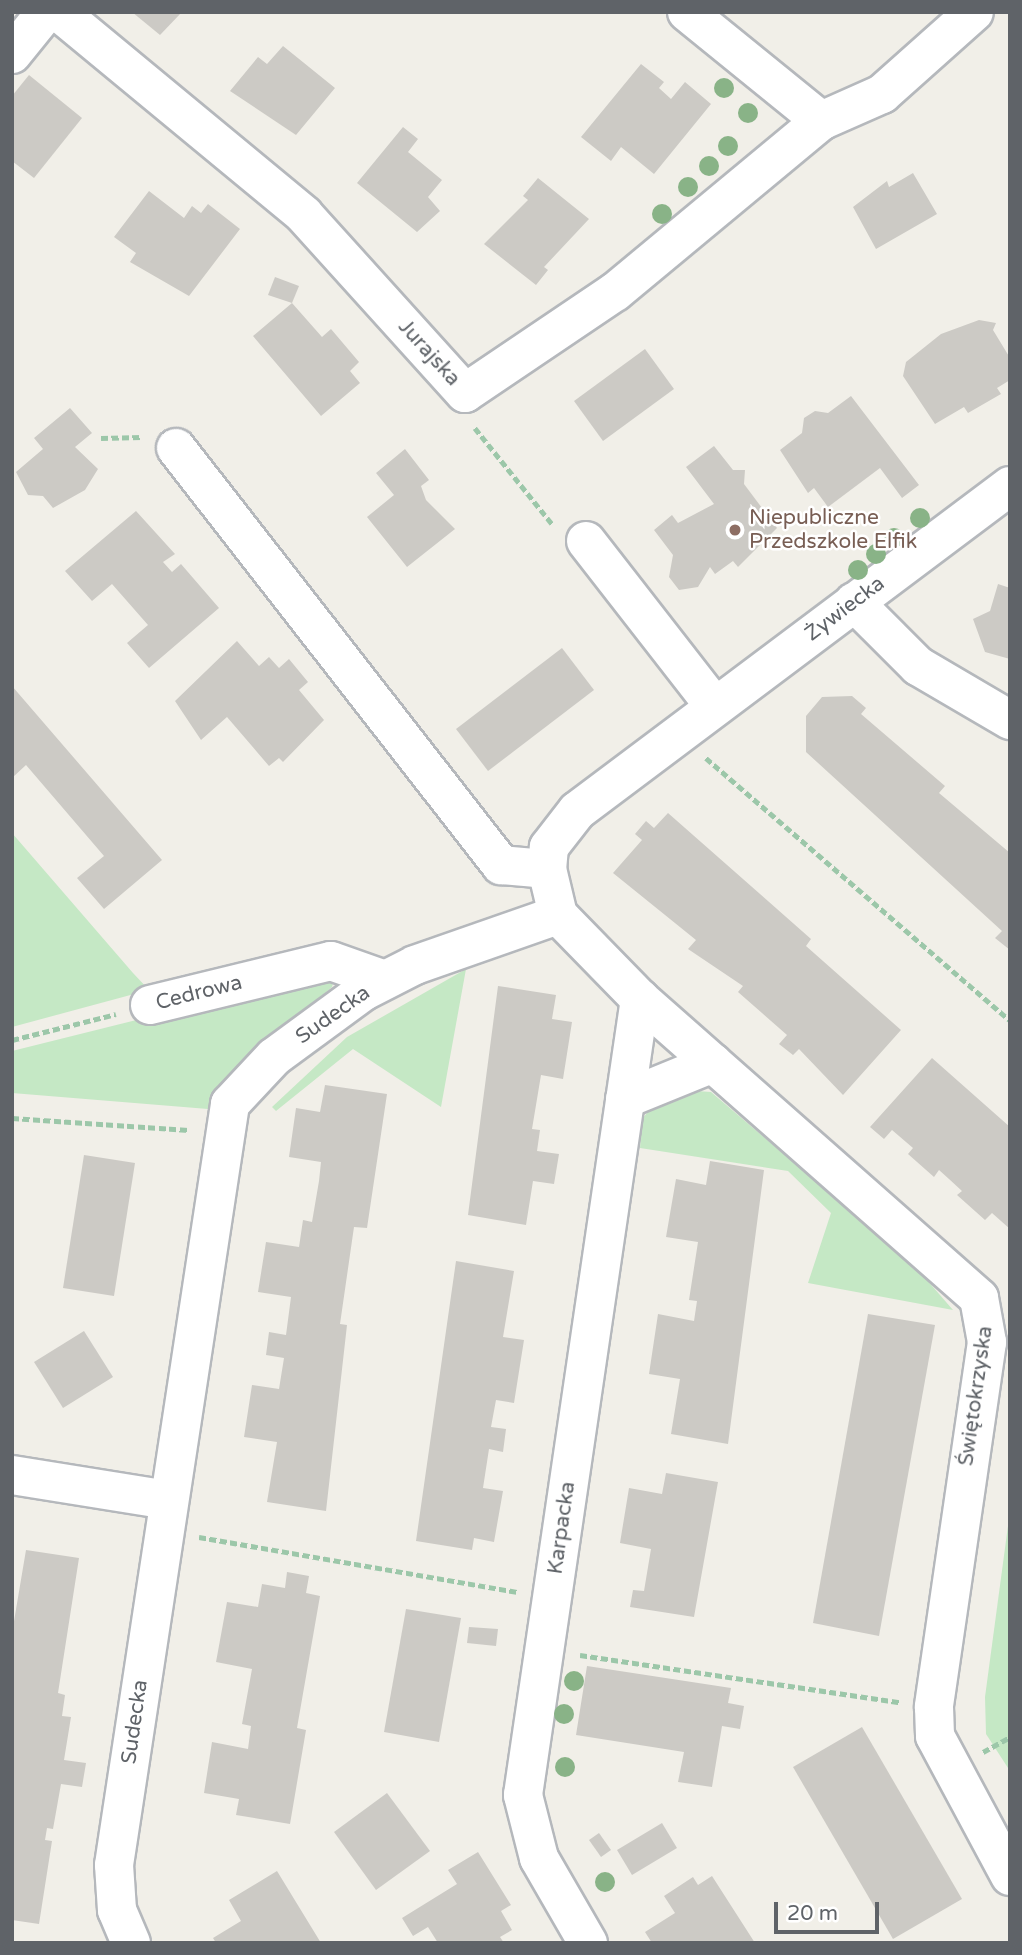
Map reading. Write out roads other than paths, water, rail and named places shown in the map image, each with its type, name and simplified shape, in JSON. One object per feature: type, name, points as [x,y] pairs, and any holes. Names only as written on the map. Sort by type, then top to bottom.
[{"type":"street","points":[[12,54],[46,12]]},
{"type":"street","name":"Jurajska","points":[[59,12],[304,215],[464,393],[615,292],[821,121],[882,94],[974,12]]},
{"type":"street","points":[[687,12],[821,121]]},
{"type":"street","points":[[176,448],[501,865],[547,869]]},
{"type":"street","name":"Żywiecka","points":[[715,707],[1010,486]]},
{"type":"street","points":[[558,915],[547,869],[549,848],[567,820],[715,707],[586,541]]},
{"type":"street","points":[[854,602],[918,666],[1010,720]]},
{"type":"street","name":"Sudecka","points":[[131,1943],[117,1910],[114,1866],[222,1132],[246,1082],[385,980],[558,915]]},
{"type":"street","name":"Świętokrzyska","points":[[558,915],[640,999],[957,1274],[988,1319],[933,1707],[944,1762],[1010,1877]]},
{"type":"street","name":"Cedrowa","points":[[150,1005],[331,961],[385,980]]},
{"type":"street","name":"Karpacka","points":[[588,1943],[527,1828],[526,1745],[551,1598],[640,999]]},
{"type":"street","points":[[625,1099],[713,1063]]},
{"type":"street","points":[[12,1475],[166,1515]]},
{"type":"place","name":"Niepubliczne Przedszkole Elfik","points":[[735,530]]}]
